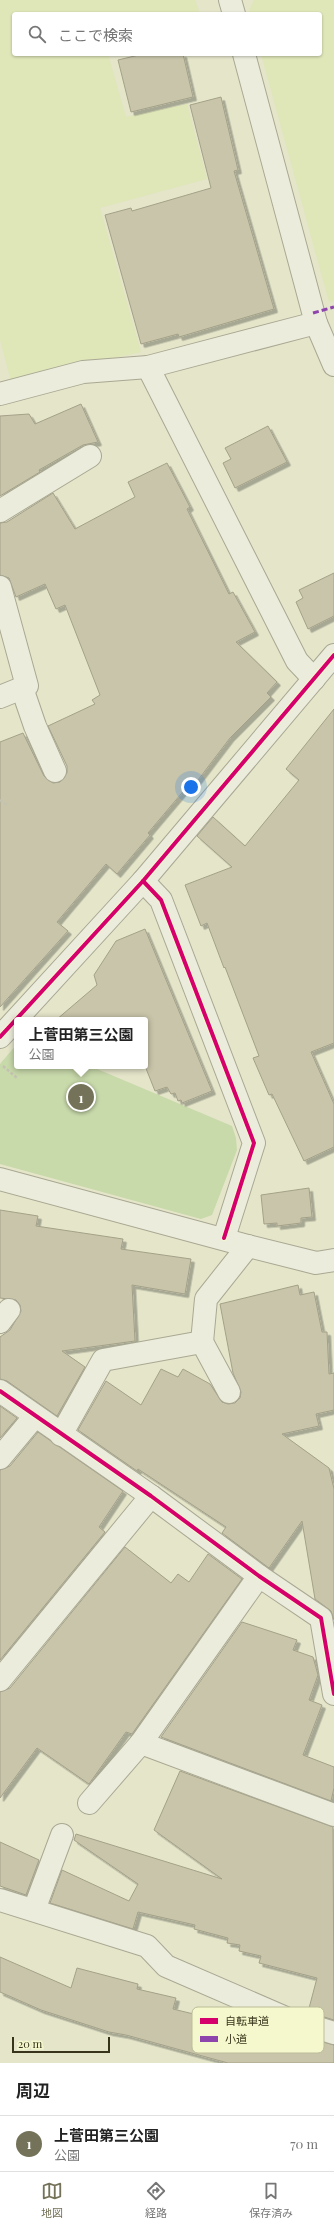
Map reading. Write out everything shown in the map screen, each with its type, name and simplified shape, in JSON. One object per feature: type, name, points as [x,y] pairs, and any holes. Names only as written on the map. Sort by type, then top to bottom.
[{"type":"street","points":[[230,0],[233,12]]},
{"type":"street","points":[[245,56],[316,323],[334,365]]},
{"type":"street","points":[[0,394],[83,372],[148,367],[316,323]]},
{"type":"street","points":[[148,367],[297,662],[314,679]]},
{"type":"street","points":[[0,511],[90,456]]},
{"type":"street","points":[[0,587],[27,686],[0,697]]},
{"type":"street","points":[[18,1017],[142,881],[334,655]]},
{"type":"street","points":[[22,688],[35,726],[55,771]]},
{"type":"street","points":[[142,881],[161,900],[254,1143],[224,1238]]},
{"type":"street","points":[[0,1037],[14,1022]]},
{"type":"street","points":[[0,1179],[316,1263],[334,1260]]},
{"type":"street","points":[[229,1392],[202,1342],[206,1298],[248,1246]]},
{"type":"street","points":[[62,1435],[103,1360],[202,1342]]},
{"type":"street","points":[[0,1391],[151,1496],[259,1576],[328,1616],[334,1694]]},
{"type":"street","points":[[0,1458],[35,1416]]},
{"type":"street","points":[[0,1680],[151,1496]]},
{"type":"street","points":[[90,1803],[141,1743],[259,1576]]},
{"type":"street","points":[[141,1743],[334,1815]]},
{"type":"street","points":[[34,1910],[62,1836]]},
{"type":"street","points":[[0,1900],[148,1946],[166,1966],[261,2007]]},
{"type":"street","points":[[324,2030],[334,2033]]},
{"type":"path","points":[[0,800],[7,805]]},
{"type":"path","points":[[3,1066],[17,1078]]},
{"type":"green space","points":[[0,0],[195,0],[199,12],[12,12],[12,56],[109,56],[126,117],[187,104],[207,179],[100,208],[141,352],[11,381],[0,340]]},
{"type":"green space","points":[[254,0],[334,0],[334,301],[329,302],[262,56],[322,56],[322,12],[250,12]]},
{"type":"green space","points":[[14,1048],[14,1069],[97,1069],[232,1126],[236,1138],[237,1150],[212,1215],[201,1219],[0,1164],[0,1064]]},
{"type":"building","points":[[135,56],[183,56],[193,97],[131,112],[118,60]]},
{"type":"building","points":[[221,97],[238,170],[234,171],[274,309],[179,337],[178,334],[141,344],[105,215],[131,208],[132,211],[211,188],[190,105]]},
{"type":"building","points":[[81,404],[98,442],[83,445],[39,470],[40,472],[0,496],[0,416],[29,414],[35,424]]},
{"type":"building","points":[[268,426],[287,462],[235,488],[223,463],[231,459],[225,448]]},
{"type":"building","points":[[167,463],[190,507],[187,509],[229,594],[233,592],[255,632],[236,642],[277,682],[267,693],[271,697],[230,738],[195,784],[192,781],[148,833],[150,835],[117,874],[106,864],[57,922],[68,931],[0,1007],[0,742],[23,733],[44,776],[53,783],[60,782],[67,773],[67,766],[48,726],[95,704],[92,700],[100,695],[65,605],[56,609],[45,584],[16,597],[9,578],[0,575],[0,523],[7,522],[53,493],[75,529],[135,497],[128,482]]},
{"type":"building","points":[[334,573],[334,616],[308,629],[296,602],[303,598],[299,590]]},
{"type":"building","points":[[334,709],[334,1043],[311,1052],[334,1104],[334,1147],[304,1161],[272,1094],[269,1095],[253,1058],[259,1056],[225,967],[224,968],[207,923],[201,926],[185,885],[232,867],[197,836],[213,817],[245,846],[299,780],[286,769]]},
{"type":"building","points":[[145,929],[212,1091],[182,1103],[181,1100],[178,1101],[175,1093],[171,1094],[167,1087],[155,1091],[146,1069],[148,1069],[148,1017],[60,1017],[97,985],[94,975],[116,941]]},
{"type":"building","points":[[309,1188],[312,1217],[301,1218],[301,1223],[277,1226],[277,1223],[264,1224],[261,1195]]},
{"type":"building","points":[[0,1210],[38,1216],[36,1226],[123,1239],[121,1249],[191,1259],[185,1294],[132,1285],[135,1341],[62,1351],[85,1367],[57,1416],[7,1381],[0,1379],[0,1337],[10,1330],[21,1311],[20,1305],[16,1300],[0,1298]]},
{"type":"building","points":[[298,1285],[300,1295],[314,1292],[322,1332],[327,1332],[329,1374],[334,1373],[334,1410],[316,1414],[319,1426],[282,1434],[329,1468],[334,1489],[334,1620],[331,1611],[315,1599],[302,1521],[269,1568],[222,1533],[226,1527],[138,1469],[137,1471],[78,1430],[106,1381],[141,1405],[161,1369],[178,1377],[183,1369],[210,1384],[222,1402],[228,1404],[235,1403],[240,1398],[241,1392],[233,1373],[220,1304]]},
{"type":"building","points":[[0,1406],[17,1418],[0,1438]]},
{"type":"building","points":[[38,1432],[123,1491],[99,1527],[105,1532],[0,1660],[0,1470],[10,1466]]},
{"type":"building","points":[[125,1547],[171,1583],[178,1574],[189,1582],[208,1554],[242,1579],[132,1734],[126,1732],[89,1784],[37,1748],[0,1798],[0,1692],[10,1688]]},
{"type":"building","points":[[242,1622],[297,1640],[293,1650],[313,1657],[318,1675],[309,1700],[322,1705],[303,1755],[334,1767],[334,1788],[331,1801],[161,1737]]},
{"type":"building","points":[[180,1771],[333,1827],[334,2020],[324,2017],[324,2007],[309,2007],[317,1978],[259,1963],[261,1956],[239,1951],[240,1945],[227,1943],[228,1938],[194,1929],[195,1925],[138,1912],[133,1929],[50,1903],[62,1870],[129,1901],[138,1884],[74,1840],[76,1834],[222,1879],[154,1830]]},
{"type":"building","points":[[0,1842],[39,1860],[26,1895],[0,1886]]},
{"type":"building","points":[[0,1957],[71,1988],[77,1968],[138,1984],[137,1989],[176,1998],[173,2009],[192,2014],[192,2053],[324,2053],[324,2042],[334,2045],[334,2063],[228,2063],[126,2035],[109,2032],[41,2010],[0,1992]]},
{"type":"marked path","points":[[313,313],[334,307]]},
{"type":"cycle path","points":[[18,1017],[143,881],[334,655]]},
{"type":"cycle path","points":[[143,881],[161,900],[254,1143],[224,1238]]},
{"type":"cycle path","points":[[0,1037],[14,1022]]},
{"type":"cycle path","points":[[0,1391],[151,1496],[259,1576],[321,1618],[334,1694]]},
{"type":"place","name":"上菅田第三公園","points":[[81,1097]]}]
